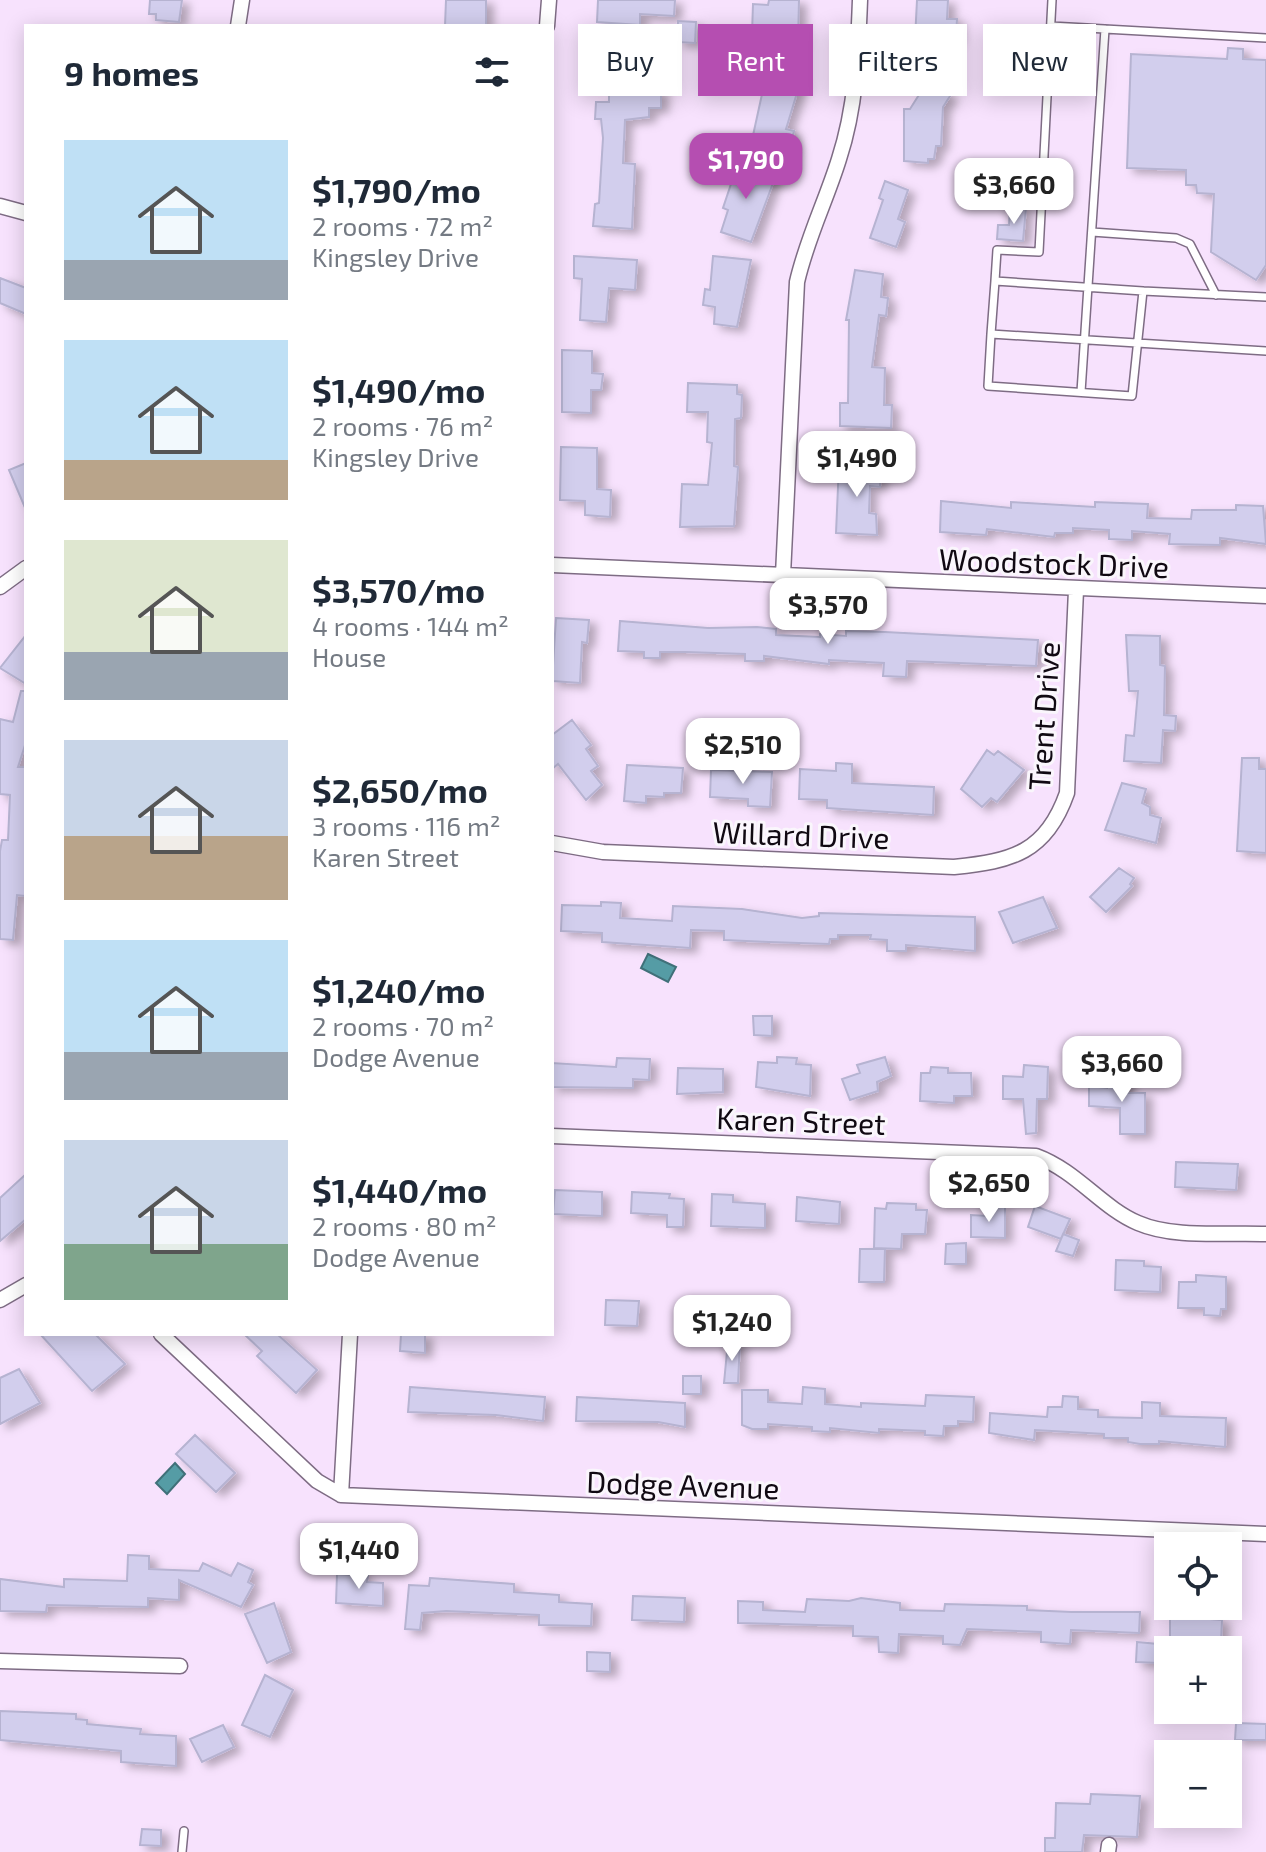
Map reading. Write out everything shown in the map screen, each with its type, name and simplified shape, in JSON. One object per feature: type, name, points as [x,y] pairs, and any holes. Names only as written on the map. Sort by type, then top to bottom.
[{"type":"street","points":[[238,24],[242,0]]},
{"type":"street","points":[[547,24],[549,0]]},
{"type":"street","points":[[783,575],[797,282],[807,241],[839,159],[849,120],[857,76],[860,0]]},
{"type":"street","points":[[0,206],[24,212]]},
{"type":"street","name":"Woodstock Drive","points":[[554,565],[1266,596]]},
{"type":"street","points":[[1,582],[24,569]]},
{"type":"street","name":"Trent Drive","points":[[1042,838],[1058,819],[1067,793],[1076,590]]},
{"type":"street","name":"Willard Drive","points":[[554,843],[603,852],[954,867],[995,862],[1022,853],[1042,838]]},
{"type":"street","name":"Karen Street","points":[[554,1136],[1036,1156],[1060,1164],[1135,1222],[1157,1229],[1266,1234]]},
{"type":"street","points":[[0,1300],[24,1286]]},
{"type":"street","points":[[163,1336],[317,1481],[341,1495],[350,1336]]},
{"type":"street","name":"Dodge Avenue","points":[[341,1495],[1266,1534]]},
{"type":"street","points":[[0,1661],[180,1666]]},
{"type":"lane","points":[[1051,24],[1052,0]]},
{"type":"lane","points":[[1096,28],[1266,38]]},
{"type":"lane","points":[[1081,392],[1105,29]]},
{"type":"lane","points":[[1047,96],[1039,252],[997,250],[988,386],[1132,396],[1140,343],[1143,291]]},
{"type":"lane","points":[[1092,232],[1176,238],[1190,244],[1216,295]]},
{"type":"lane","points":[[995,281],[1266,297]]},
{"type":"lane","points":[[991,334],[1266,351]]},
{"type":"lane","points":[[182,1852],[184,1831]]},
{"type":"shaded area","points":[[648,954],[676,967],[668,982],[641,968]]},
{"type":"shaded area","points":[[175,1463],[185,1474],[167,1494],[156,1483]]},
{"type":"building","points":[[150,0],[182,0],[179,22],[156,20],[156,14],[149,14]]},
{"type":"building","points":[[446,0],[486,0],[486,24],[445,24]]},
{"type":"building","points":[[598,0],[675,0],[674,16],[640,14],[640,24],[597,22]]},
{"type":"building","points":[[769,0],[799,0],[798,24],[752,24],[753,4],[768,5]]},
{"type":"building","points":[[917,0],[948,0],[947,19],[957,19],[957,24],[916,24]]},
{"type":"building","points":[[678,21],[696,22],[695,43],[682,42],[682,24],[678,24]]},
{"type":"building","points":[[1228,48],[1243,49],[1243,59],[1266,60],[1266,265],[1256,280],[1211,252],[1214,194],[1197,193],[1196,185],[1186,185],[1186,170],[1127,168],[1131,54],[1227,59]]},
{"type":"building","points":[[609,96],[661,96],[661,108],[649,108],[649,117],[625,120],[623,163],[635,164],[632,229],[593,226],[595,204],[599,203],[603,138],[601,119],[595,119],[596,102],[609,102]]},
{"type":"building","points":[[762,96],[796,96],[786,129],[794,131],[790,148],[752,140]]},
{"type":"building","points":[[918,96],[950,96],[943,107],[941,146],[936,146],[934,159],[928,159],[928,163],[904,161],[904,109],[910,109]]},
{"type":"building","points":[[732,163],[776,175],[751,242],[721,232],[728,210],[723,208],[732,181],[726,179]]},
{"type":"building","points":[[885,181],[908,190],[898,219],[905,222],[896,247],[870,238],[883,200],[879,198]]},
{"type":"building","points":[[1010,207],[1026,208],[1023,241],[997,239],[998,225],[1009,225]]},
{"type":"building","points":[[574,256],[637,260],[635,290],[609,288],[606,322],[580,320],[582,279],[574,278]]},
{"type":"building","points":[[713,256],[751,260],[737,327],[714,324],[715,307],[703,305],[705,289],[710,290]]},
{"type":"building","points":[[855,270],[883,274],[881,297],[888,298],[886,316],[879,315],[872,367],[885,368],[884,405],[892,405],[891,428],[840,426],[840,403],[848,403],[849,320],[846,320]]},
{"type":"building","points":[[0,278],[24,287],[24,313],[0,303]]},
{"type":"building","points":[[562,350],[592,351],[592,373],[603,374],[601,390],[591,390],[591,413],[562,412]]},
{"type":"building","points":[[688,383],[737,385],[737,394],[742,395],[741,418],[735,419],[734,466],[738,467],[734,526],[680,527],[682,484],[708,485],[712,443],[707,442],[708,412],[687,412]]},
{"type":"building","points":[[561,447],[597,448],[597,489],[611,490],[610,517],[585,515],[585,501],[560,500]]},
{"type":"building","points":[[24,464],[24,505],[9,470]]},
{"type":"building","points":[[839,464],[881,466],[880,487],[870,486],[869,513],[876,514],[877,535],[836,533]]},
{"type":"building","points":[[941,501],[1011,508],[1011,502],[1095,507],[1095,502],[1148,504],[1147,518],[1191,519],[1192,510],[1236,510],[1236,505],[1263,506],[1266,544],[1220,538],[1220,545],[1169,544],[1170,534],[1132,531],[1132,540],[1109,539],[1109,530],[1073,528],[1073,533],[1055,533],[1054,537],[987,529],[986,535],[940,532]]},
{"type":"building","points":[[556,618],[589,620],[587,643],[582,642],[580,683],[554,681]]},
{"type":"building","points":[[620,621],[708,628],[757,627],[776,629],[776,635],[820,637],[820,634],[846,636],[846,631],[1038,640],[1036,666],[907,661],[906,677],[883,676],[884,663],[829,660],[829,664],[764,656],[764,661],[745,661],[745,654],[686,652],[660,652],[660,658],[644,658],[644,652],[618,651]]},
{"type":"building","points":[[1126,635],[1160,636],[1160,665],[1165,666],[1164,715],[1176,716],[1175,731],[1163,730],[1161,763],[1124,761],[1126,735],[1134,736],[1138,691],[1129,691]]},
{"type":"building","points":[[24,638],[24,683],[0,668]]},
{"type":"building","points":[[21,691],[24,691],[24,748],[18,767],[24,767],[24,896],[17,895],[13,940],[0,939],[0,851],[2,840],[8,840],[10,795],[0,794],[0,719],[13,722]]},
{"type":"building","points":[[572,720],[591,745],[586,749],[598,766],[591,771],[602,785],[586,800],[558,764],[554,767],[554,734]]},
{"type":"building","points":[[987,750],[994,755],[998,751],[1024,770],[997,802],[991,798],[982,807],[961,789]]},
{"type":"building","points":[[1242,758],[1259,758],[1259,769],[1266,769],[1266,853],[1237,851]]},
{"type":"building","points":[[836,763],[852,764],[852,783],[934,787],[933,815],[827,808],[827,800],[799,799],[800,769],[836,771]]},
{"type":"building","points":[[627,765],[683,768],[681,793],[664,793],[664,797],[646,796],[646,803],[624,801]]},
{"type":"building","points":[[711,770],[772,772],[770,807],[748,806],[748,799],[710,797]]},
{"type":"building","points":[[1122,783],[1146,789],[1142,803],[1150,807],[1150,815],[1161,818],[1156,843],[1105,830]]},
{"type":"building","points":[[1119,868],[1134,878],[1130,884],[1132,886],[1106,912],[1090,897]]},
{"type":"building","points":[[1043,897],[1057,928],[1013,943],[999,912]]},
{"type":"building","points":[[601,902],[621,903],[620,918],[672,921],[673,906],[742,909],[802,918],[819,916],[819,913],[975,917],[975,951],[906,945],[906,951],[887,951],[887,940],[870,939],[871,935],[838,935],[838,939],[830,939],[829,944],[724,940],[724,931],[691,930],[690,948],[602,942],[602,933],[561,931],[562,905],[601,906]]},
{"type":"building","points":[[753,1016],[772,1016],[772,1036],[754,1035]]},
{"type":"building","points":[[777,1057],[797,1058],[796,1064],[811,1065],[810,1096],[756,1087],[758,1062],[777,1063]]},
{"type":"building","points":[[885,1057],[891,1076],[877,1082],[878,1091],[850,1100],[842,1079],[860,1073],[857,1065]]},
{"type":"building","points":[[617,1058],[650,1059],[649,1080],[633,1079],[633,1088],[554,1087],[554,1063],[616,1067]]},
{"type":"building","points":[[1024,1065],[1048,1067],[1047,1099],[1037,1099],[1036,1133],[1026,1134],[1023,1099],[1003,1099],[1003,1076],[1023,1077]]},
{"type":"building","points":[[931,1067],[948,1068],[948,1073],[971,1073],[972,1096],[954,1096],[954,1103],[920,1101],[921,1073],[930,1073]]},
{"type":"building","points":[[678,1068],[723,1069],[723,1092],[677,1094]]},
{"type":"building","points":[[1107,1076],[1128,1076],[1128,1093],[1145,1093],[1145,1134],[1120,1134],[1120,1108],[1089,1106],[1089,1086],[1107,1088]]},
{"type":"building","points":[[1176,1162],[1238,1164],[1236,1190],[1175,1187]]},
{"type":"building","points":[[24,1176],[24,1221],[0,1241],[0,1198]]},
{"type":"building","points":[[555,1190],[602,1192],[602,1216],[554,1214]]},
{"type":"building","points":[[632,1192],[670,1194],[669,1198],[684,1199],[683,1227],[667,1227],[667,1215],[631,1213]]},
{"type":"building","points":[[712,1194],[733,1195],[733,1202],[765,1204],[765,1228],[711,1226]]},
{"type":"building","points":[[797,1197],[840,1202],[839,1224],[796,1221]]},
{"type":"building","points":[[887,1203],[916,1204],[916,1210],[927,1210],[925,1234],[902,1234],[901,1249],[874,1248],[875,1208],[886,1209]]},
{"type":"building","points":[[1035,1206],[1070,1219],[1061,1239],[1028,1227]]},
{"type":"building","points":[[988,1207],[1005,1207],[1005,1238],[971,1237],[971,1215],[988,1216]]},
{"type":"building","points":[[1063,1234],[1079,1240],[1073,1256],[1056,1251]]},
{"type":"building","points":[[966,1243],[966,1264],[945,1264],[946,1244]]},
{"type":"building","points":[[860,1249],[885,1249],[884,1282],[859,1282]]},
{"type":"building","points":[[1116,1260],[1144,1261],[1144,1266],[1161,1267],[1160,1292],[1115,1290]]},
{"type":"building","points":[[1196,1275],[1226,1277],[1226,1309],[1221,1309],[1220,1316],[1204,1315],[1204,1308],[1178,1308],[1179,1282],[1196,1282]]},
{"type":"building","points":[[606,1300],[639,1301],[637,1326],[605,1325]]},
{"type":"building","points":[[42,1336],[97,1336],[125,1364],[92,1391]]},
{"type":"building","points":[[246,1336],[279,1336],[317,1370],[296,1393],[257,1356],[262,1351]]},
{"type":"building","points":[[401,1336],[425,1336],[425,1353],[400,1351]]},
{"type":"building","points":[[728,1341],[740,1342],[738,1383],[724,1383]]},
{"type":"building","points":[[19,1369],[40,1403],[0,1424],[0,1378]]},
{"type":"building","points":[[683,1376],[701,1376],[701,1394],[683,1394]]},
{"type":"building","points":[[410,1387],[545,1397],[543,1421],[496,1415],[408,1412]]},
{"type":"building","points":[[803,1387],[825,1389],[825,1404],[861,1407],[861,1403],[925,1406],[926,1395],[974,1397],[973,1422],[958,1421],[958,1426],[944,1426],[943,1436],[925,1435],[925,1431],[879,1429],[879,1433],[830,1428],[830,1432],[812,1431],[812,1427],[768,1424],[768,1429],[752,1429],[742,1425],[742,1390],[768,1390],[768,1402],[802,1404]]},
{"type":"building","points":[[1063,1396],[1078,1397],[1078,1409],[1098,1410],[1098,1417],[1142,1418],[1142,1402],[1160,1403],[1160,1416],[1226,1418],[1225,1447],[1159,1441],[1159,1444],[1140,1444],[1128,1442],[1128,1438],[1104,1438],[1104,1434],[1035,1430],[1034,1440],[989,1433],[990,1413],[1047,1417],[1048,1407],[1062,1407]]},
{"type":"building","points":[[577,1397],[685,1403],[685,1427],[658,1422],[576,1421]]},
{"type":"building","points":[[195,1435],[235,1473],[216,1492],[176,1454]]},
{"type":"building","points":[[128,1555],[149,1556],[149,1569],[199,1571],[203,1563],[231,1576],[238,1563],[253,1570],[248,1582],[253,1585],[241,1607],[179,1580],[179,1600],[148,1598],[148,1607],[47,1605],[46,1612],[0,1611],[0,1579],[64,1587],[64,1579],[127,1581]]},
{"type":"building","points":[[337,1574],[368,1576],[367,1582],[383,1583],[383,1606],[336,1603]]},
{"type":"building","points":[[430,1578],[514,1584],[514,1592],[559,1595],[559,1602],[592,1604],[591,1626],[539,1625],[539,1615],[446,1611],[422,1613],[420,1630],[405,1629],[409,1585],[429,1586]]},
{"type":"building","points":[[633,1596],[685,1598],[684,1622],[632,1620]]},
{"type":"building","points":[[861,1598],[900,1603],[900,1610],[944,1611],[945,1604],[1027,1606],[1027,1610],[1072,1612],[1140,1612],[1139,1633],[1071,1630],[1070,1644],[1041,1642],[1041,1632],[967,1629],[960,1645],[943,1644],[943,1636],[899,1634],[898,1653],[879,1652],[878,1637],[853,1636],[853,1626],[738,1623],[738,1601],[763,1602],[763,1610],[805,1612],[807,1599],[849,1601]]},
{"type":"building","points":[[274,1603],[291,1652],[267,1663],[245,1614]]},
{"type":"building","points":[[1170,1620],[1222,1620],[1221,1636],[1170,1636]]},
{"type":"building","points":[[1137,1642],[1154,1644],[1154,1663],[1136,1662]]},
{"type":"building","points":[[587,1652],[610,1653],[610,1672],[587,1671]]},
{"type":"building","points":[[265,1675],[293,1690],[270,1737],[242,1725]]},
{"type":"building","points":[[0,1711],[76,1714],[76,1719],[87,1720],[87,1724],[141,1729],[140,1734],[176,1736],[176,1766],[121,1762],[121,1751],[0,1740]]},
{"type":"building","points":[[1236,1724],[1266,1724],[1266,1740],[1235,1740]]},
{"type":"building","points":[[223,1725],[234,1747],[202,1762],[190,1739]]},
{"type":"building","points":[[1091,1794],[1140,1796],[1137,1837],[1084,1835],[1082,1852],[1045,1852],[1045,1838],[1055,1838],[1056,1803],[1090,1804]]},
{"type":"building","points":[[142,1829],[161,1830],[161,1846],[140,1845]]}]
